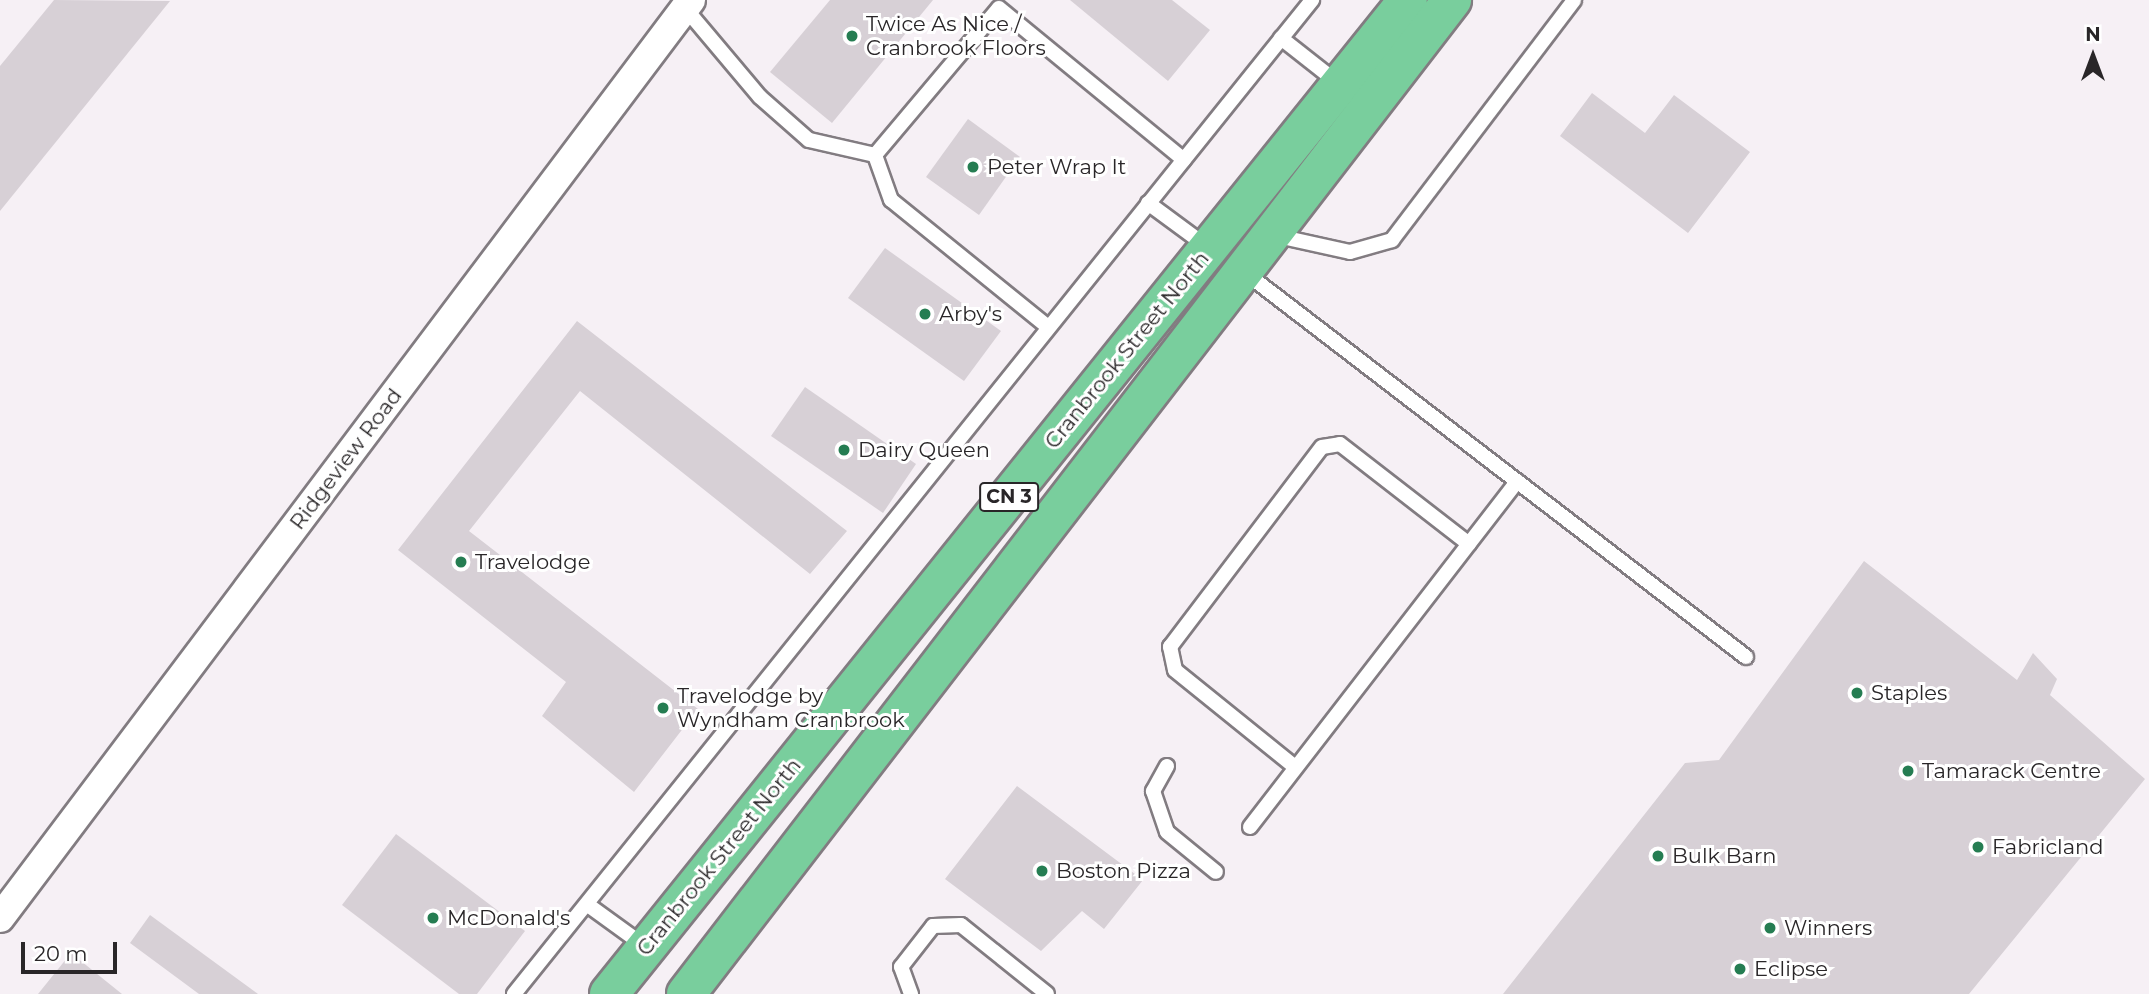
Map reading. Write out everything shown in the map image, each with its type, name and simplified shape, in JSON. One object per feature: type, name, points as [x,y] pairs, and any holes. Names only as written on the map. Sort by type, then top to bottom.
[{"type":"highway","name":"Cranbrook Street North","points":[[686,994],[1225,259],[1340,84],[1408,0]]},
{"type":"highway","name":"Cranbrook Street North","points":[[609,994],[1225,259],[1269,234],[1452,0]]},
{"type":"street","name":"Ridgeview Road","points":[[0,918],[688,4]]},
{"type":"lane","points":[[514,994],[1312,0]]},
{"type":"lane","points":[[1269,234],[1350,252],[1392,240],[1574,0]]},
{"type":"lane","points":[[688,4],[760,97],[809,139],[875,155]]},
{"type":"lane","points":[[875,155],[999,8],[1184,160]]},
{"type":"lane","points":[[1281,38],[1340,84]]},
{"type":"lane","points":[[875,155],[891,200],[1048,327]]},
{"type":"lane","points":[[1148,204],[1225,259],[1746,657]]},
{"type":"lane","points":[[1295,767],[1175,670],[1170,647],[1322,447],[1340,444],[1469,544]]},
{"type":"lane","points":[[1250,827],[1517,481]]},
{"type":"lane","points":[[1167,766],[1153,791],[1167,832],[1216,872]]},
{"type":"lane","points":[[588,905],[647,948]]},
{"type":"lane","points":[[911,994],[901,967],[933,926],[961,925],[1047,994]]},
{"type":"building","points":[[54,0],[170,1],[0,211],[0,66]]},
{"type":"building","name":"Twice As Nice / Cranbrook Floors","points":[[830,0],[933,0],[832,123],[770,72]]},
{"type":"building","name":"Twice As Nice / Cranbrook Floors","points":[[1070,0],[1172,0],[1210,30],[1168,81]]},
{"type":"building","points":[[1592,93],[1645,133],[1674,95],[1750,152],[1688,233],[1560,136]]},
{"type":"building","name":"Peter Wrap It","points":[[968,119],[1020,157],[979,215],[926,177]]},
{"type":"building","name":"Arby's","points":[[885,248],[1001,331],[964,381],[848,298]]},
{"type":"building","name":"Travelodge","points":[[577,321],[847,531],[810,574],[580,391],[469,531],[698,709],[634,792],[542,716],[566,682],[398,550]]},
{"type":"building","name":"Dairy Queen","points":[[805,387],[916,464],[883,513],[771,436]]},
{"type":"building","name":"Tamarack Centre","points":[[1864,561],[2017,680],[2033,653],[2057,679],[2050,695],[2145,779],[1969,994],[1503,994],[1685,763],[1719,760]]},
{"type":"building","name":"Boston Pizza","points":[[1017,786],[1143,880],[1104,929],[1082,911],[1041,951],[945,879]]},
{"type":"building","name":"McDonald's","points":[[396,834],[525,931],[477,994],[459,994],[342,905]]},
{"type":"building","points":[[150,915],[258,994],[199,994],[130,943]]},
{"type":"building","points":[[71,953],[122,994],[38,994]]},
{"type":"place","name":"Twice As Nice / Cranbrook Floors","points":[[852,36]]},
{"type":"place","name":"Peter Wrap It","points":[[973,167]]},
{"type":"place","name":"Arby's","points":[[925,314]]},
{"type":"place","name":"Dairy Queen","points":[[844,450]]},
{"type":"place","name":"Travelodge","points":[[461,562]]},
{"type":"place","name":"Staples","points":[[1857,693]]},
{"type":"place","name":"Travelodge by Wyndham Cranbrook","points":[[663,708]]},
{"type":"place","name":"Tamarack Centre","points":[[1908,771]]},
{"type":"place","name":"Fabricland","points":[[1978,847]]},
{"type":"place","name":"Bulk Barn","points":[[1658,856]]},
{"type":"place","name":"Boston Pizza","points":[[1042,871]]},
{"type":"place","name":"McDonald's","points":[[433,918]]},
{"type":"place","name":"Winners","points":[[1770,928]]},
{"type":"place","name":"Eclipse","points":[[1740,969]]}]
